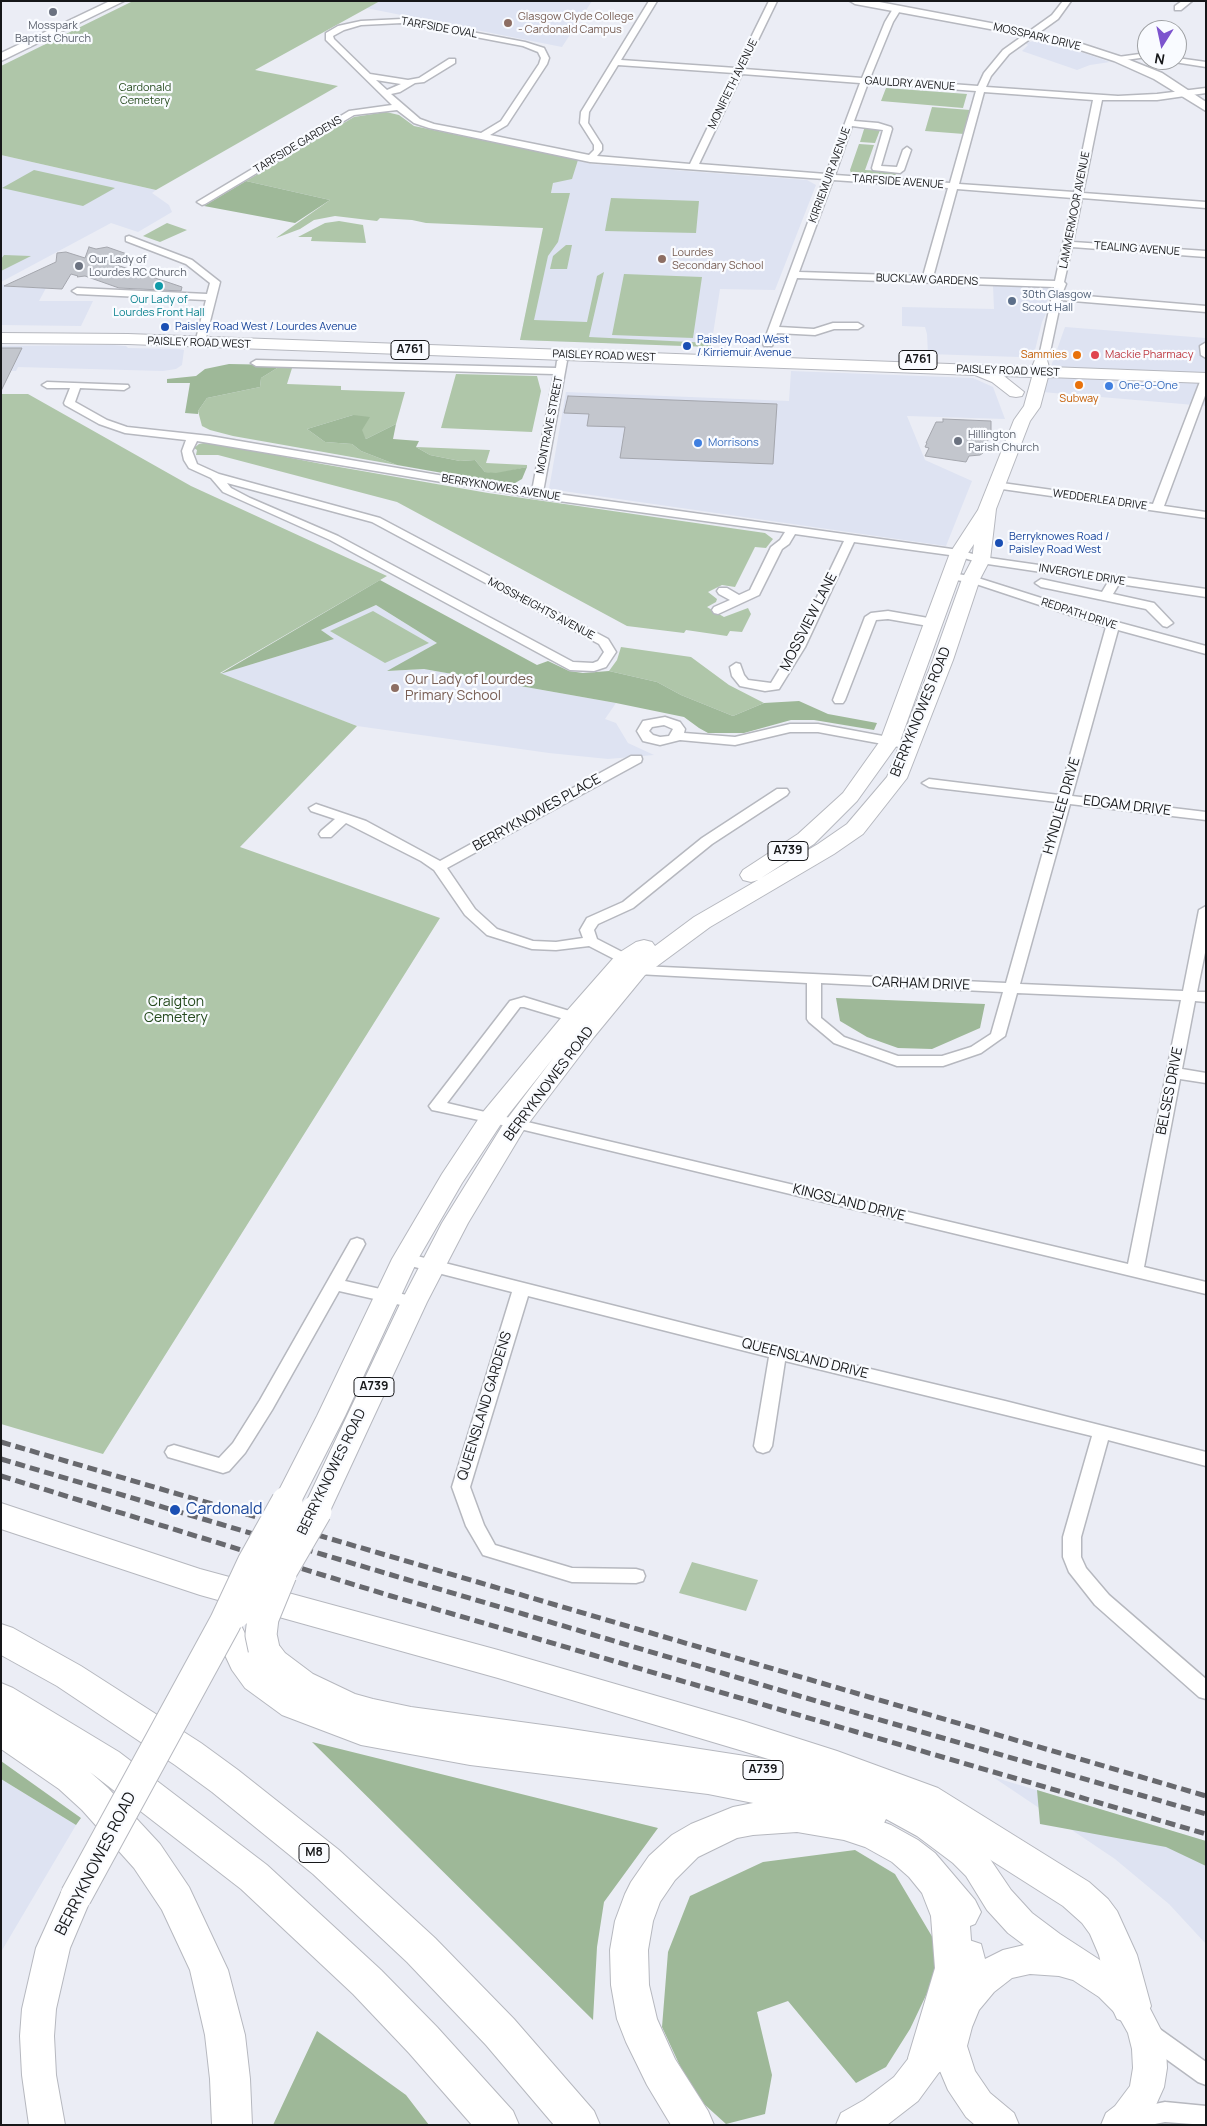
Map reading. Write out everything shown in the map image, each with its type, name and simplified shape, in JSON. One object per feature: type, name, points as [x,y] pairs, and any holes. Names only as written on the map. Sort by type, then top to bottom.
[{"type":"highway","points":[[1,1516],[200,1582],[498,1664],[743,1736],[846,1769],[925,1799],[1076,1894],[1095,1911],[1108,1931],[1118,1955],[1137,2018]]},
{"type":"highway","name":"M8","points":[[1,1638],[69,1676],[188,1754],[225,1781],[326,1862],[421,1950],[500,2032],[580,2125]]},
{"type":"highway","points":[[1,1698],[106,1763],[254,1877],[367,1982],[499,2125]]},
{"type":"highway","points":[[1,1730],[72,1778],[95,1799],[147,1856],[176,1899],[209,1970],[225,2035],[230,2079],[232,2125]]},
{"type":"highway","points":[[694,2125],[661,2072],[646,2042],[637,2018],[630,1985],[629,1950],[634,1921],[644,1894],[662,1868],[685,1846],[733,1822],[771,1816],[797,1816],[844,1824],[878,1836],[905,1851],[922,1865],[962,1912]]},
{"type":"highway","points":[[928,2058],[954,1968],[950,1916],[937,1884]]},
{"type":"main road","name":"PAISLEY ROAD WEST","points":[[1,330],[121,330],[200,339],[562,363],[818,360],[843,358],[861,362],[1042,367],[1206,378]]},
{"type":"main road","name":"PAISLEY ROAD WEST","points":[[1,338],[200,339],[818,360],[962,370],[1019,366]]},
{"type":"main road","points":[[1019,366],[1016,392],[1017,407],[1022,420]]},
{"type":"main road","name":"PAISLEY ROAD WEST","points":[[1042,367],[1206,370]]},
{"type":"main road","name":"BERRYKNOWES ROAD","points":[[47,2125],[39,2075],[37,2036],[39,2008],[53,1948],[76,1896],[225,1623],[253,1563],[331,1416],[405,1259],[451,1180],[492,1118],[574,1017],[631,965],[826,849],[855,828],[896,778],[900,743],[934,623],[962,578],[980,560],[987,509],[1022,420],[1032,407],[1042,367]]},
{"type":"main road","points":[[962,370],[992,376],[1016,392]]},
{"type":"main road","name":"BERRYKNOWES ROAD","points":[[900,743],[962,578],[959,553],[987,509]]},
{"type":"main road","name":"BERRYKNOWES ROAD","points":[[225,1623],[283,1568],[316,1510],[414,1302],[455,1223],[516,1123],[595,1023],[631,965]]},
{"type":"main road","name":"A739","points":[[283,1568],[263,1618],[260,1636],[264,1649],[274,1662],[302,1683],[348,1705],[367,1722],[420,1721],[756,1769],[842,1787],[901,1811],[948,1840],[977,1866],[1000,1900],[1020,1923],[1088,1971]]},
{"type":"main road","name":"A739","points":[[225,1623],[243,1661],[256,1679],[293,1706],[367,1722],[470,1752],[708,1781],[836,1806],[894,1830],[926,1852],[952,1887],[962,1912],[968,1940],[961,2014]]},
{"type":"main road","points":[[853,2125],[876,2112],[906,2089],[921,2071],[982,1981],[1003,1965],[1030,1959],[1059,1961],[1088,1971],[1112,1986],[1137,2018],[1149,2049],[1150,2068],[1147,2087],[1139,2104],[1123,2122]]},
{"type":"main road","points":[[961,2014],[950,2046],[960,2079],[978,2105],[1002,2125]]},
{"type":"street","points":[[1,58],[119,1]]},
{"type":"street","points":[[590,158],[598,150],[598,145],[584,122],[585,112],[653,1]]},
{"type":"street","name":"MONIFIETH AVENUE","points":[[693,167],[773,1]]},
{"type":"street","name":"MOSSPARK DRIVE","points":[[855,1],[1033,34],[1118,59],[1158,76],[1206,107]]},
{"type":"street","points":[[927,280],[952,186],[981,89],[987,75],[1006,52],[1055,17],[1067,1]]},
{"type":"street","points":[[1178,8],[1188,1]]},
{"type":"street","name":"KIRRIEMUIR AVENUE","points":[[768,344],[866,80],[889,22],[897,9]]},
{"type":"street","name":"TARFSIDE OVAL","points":[[483,136],[504,123],[508,117],[543,64],[545,58],[540,50],[524,44],[402,21],[361,23],[341,28],[329,35],[330,40],[399,107],[412,118],[424,124],[590,158]]},
{"type":"street","points":[[1118,59],[1137,56]]},
{"type":"street","points":[[386,93],[397,90],[409,83],[422,80],[452,62]]},
{"type":"street","name":"GAULDRY AVENUE","points":[[615,62],[1098,98],[1140,99],[1188,94],[1206,90]]},
{"type":"street","points":[[1187,62],[1206,65]]},
{"type":"street","points":[[419,68],[436,71]]},
{"type":"street","points":[[368,76],[409,83]]},
{"type":"street","name":"LAMMERMOOR AVENUE","points":[[1042,367],[1061,284],[1098,98]]},
{"type":"street","name":"TARFSIDE GARDENS","points":[[202,202],[352,114],[399,107]]},
{"type":"street","points":[[850,123],[888,129],[876,168],[900,170]]},
{"type":"street","points":[[896,182],[907,150]]},
{"type":"street","name":"TARFSIDE AVENUE","points":[[590,158],[829,178],[1206,205]]},
{"type":"street","points":[[129,239],[189,262],[215,282],[208,315],[200,339]]},
{"type":"street","name":"TEALING AVENUE","points":[[1068,244],[1206,254]]},
{"type":"street","name":"BUCKLAW GARDENS","points":[[794,275],[1061,284]]},
{"type":"street","points":[[77,291],[212,297]]},
{"type":"street","points":[[1058,297],[1206,309]]},
{"type":"street","points":[[773,330],[815,332],[833,326],[858,326]]},
{"type":"street","points":[[1206,346],[1206,355]]},
{"type":"street","name":"PAISLEY ROAD WEST","points":[[256,363],[562,363]]},
{"type":"street","name":"MONTRAVE STREET","points":[[537,495],[562,363]]},
{"type":"street","points":[[1157,508],[1206,378]]},
{"type":"street","points":[[47,384],[124,386]]},
{"type":"street","name":"BERRYKNOWES AVENUE","points":[[76,385],[69,403],[103,422],[125,430],[193,437],[537,495],[959,553]]},
{"type":"street","name":"MOSSHEIGHTS AVENUE","points":[[193,437],[187,451],[193,466],[215,476],[376,520],[604,642],[610,652],[602,664],[584,667],[570,666],[334,538],[246,500],[228,490],[215,476]]},
{"type":"street","name":"WEDDERLEA DRIVE","points":[[995,485],[1206,515]]},
{"type":"street","points":[[718,610],[755,592],[777,547],[785,542],[791,531]]},
{"type":"street","name":"MOSSVIEW LANE","points":[[736,667],[738,676],[744,683],[764,687],[775,686],[799,647],[850,539]]},
{"type":"street","name":"INVERGYLE DRIVE","points":[[959,553],[980,560],[1206,593]]},
{"type":"street","name":"REDPATH DRIVE","points":[[962,578],[1113,625],[1206,650]]},
{"type":"street","points":[[1106,596],[1115,580]]},
{"type":"street","points":[[1042,583],[1150,606],[1167,623]]},
{"type":"street","points":[[723,591],[740,600]]},
{"type":"street","points":[[839,700],[871,617],[888,615],[934,623]]},
{"type":"street","name":"HYNDLEE DRIVE","points":[[814,980],[814,1019],[840,1040],[897,1061],[943,1061],[976,1050],[998,1036],[1113,625]]},
{"type":"street","points":[[677,736],[735,741],[790,728],[818,728],[900,743]]},
{"type":"street","name":"BERRYKNOWES PLACE","points":[[439,868],[636,759]]},
{"type":"street","name":"EDGAM DRIVE","points":[[930,783],[1206,816]]},
{"type":"street","points":[[631,965],[591,940],[588,930],[592,921],[628,905],[707,841],[782,792]]},
{"type":"street","points":[[316,808],[344,818],[400,844],[439,868],[470,912],[492,932],[532,944],[556,946],[591,940]]},
{"type":"street","points":[[326,834],[344,818]]},
{"type":"street","name":"BELSES DRIVE","points":[[1135,1272],[1206,910]]},
{"type":"street","name":"CARHAM DRIVE","points":[[631,965],[814,980],[1206,997]]},
{"type":"street","name":"BERRYKNOWES ROAD","points":[[492,1118],[437,1106],[515,1004],[524,1002],[595,1023]]},
{"type":"street","points":[[1174,1073],[1206,1078]]},
{"type":"street","name":"KINGSLAND DRIVE","points":[[492,1118],[1206,1288]]},
{"type":"street","points":[[174,1452],[223,1466],[238,1448],[266,1405],[357,1244]]},
{"type":"street","name":"QUEENSLAND DRIVE","points":[[405,1259],[1206,1459]]},
{"type":"street","points":[[334,1284],[414,1302]]},
{"type":"street","name":"QUEENSLAND GARDENS","points":[[522,1287],[461,1487],[475,1526],[489,1550],[572,1575],[636,1576]]},
{"type":"street","points":[[763,1446],[778,1353]]},
{"type":"street","points":[[1102,1432],[1072,1537],[1072,1557],[1078,1572],[1102,1600],[1206,1691]]},
{"type":"street","points":[[1137,2018],[1206,2075]]},
{"type":"street","points":[[1123,2122],[1165,2112],[1206,2116]]},
{"type":"shaded area","name":"Glasgow Clyde College - Cardonald Campus","points":[[380,1],[592,1],[562,47],[366,8]]},
{"type":"shaded area","points":[[1038,40],[1110,62],[1090,65],[1077,70],[1022,51],[1028,45],[1025,43]]},
{"type":"shaded area","points":[[1,155],[156,190],[152,193],[169,205],[172,212],[138,232],[111,223],[1,282]]},
{"type":"shaded area","name":"Lourdes Secondary School","points":[[559,156],[592,164],[807,180],[816,185],[775,290],[720,289],[711,347],[520,340]]},
{"type":"shaded area","points":[[1,284],[13,287],[46,288],[39,301],[93,301],[81,326],[1,325]]},
{"type":"shaded area","points":[[993,286],[1048,288],[1047,311],[1042,322],[1035,350],[1019,357],[928,354],[925,327],[902,326],[902,307],[994,309]]},
{"type":"shaded area","points":[[1065,327],[1206,338],[1206,406],[1042,392]]},
{"type":"shaded area","points":[[1,346],[126,346],[128,348],[184,350],[182,365],[176,369],[163,371],[18,367],[16,371],[1,370]]},
{"type":"shaded area","points":[[791,371],[973,378],[993,387],[1005,419],[907,416],[925,460],[972,481],[946,546],[549,489],[566,392],[789,401]]},
{"type":"shaded area","name":"Our Lady of Lourdes Primary School","points":[[376,605],[437,643],[389,671],[424,669],[616,703],[605,719],[616,723],[628,743],[654,755],[608,759],[549,753],[357,726],[220,674],[333,639],[321,630]]},
{"type":"shaded area","points":[[993,1777],[1206,1841],[1206,1944],[1169,1904],[1115,1859]]},
{"type":"shaded area","points":[[1,1779],[76,1825],[1,1952]]},
{"type":"green space","name":"Cardonald Cemetery","points":[[133,1],[380,1],[255,70],[338,86],[156,190],[1,155],[1,66]]},
{"type":"green space","points":[[886,88],[967,94],[963,108],[881,101]]},
{"type":"green space","points":[[932,107],[970,110],[964,134],[925,131]]},
{"type":"green space","points":[[386,112],[399,115],[414,126],[578,160],[572,179],[553,183],[551,193],[570,193],[558,242],[548,256],[534,320],[587,322],[597,276],[604,272],[589,337],[711,343],[711,347],[520,340],[543,228],[426,223],[380,218],[377,221],[335,216],[314,220],[300,229],[276,238],[330,200],[246,181],[354,117]]},
{"type":"green space","points":[[865,126],[880,130],[875,143],[860,142]]},
{"type":"green space","points":[[859,144],[874,145],[865,170],[897,172],[895,177],[851,173],[850,170]]},
{"type":"green space","points":[[34,170],[115,188],[83,206],[2,188]]},
{"type":"green space","points":[[246,181],[330,200],[295,223],[204,206]]},
{"type":"green space","points":[[611,198],[699,201],[696,233],[605,231]]},
{"type":"green space","points":[[339,221],[363,225],[366,243],[311,241],[312,237],[298,237],[325,223]]},
{"type":"green space","points":[[167,223],[187,230],[160,242],[143,236]]},
{"type":"green space","points":[[566,245],[572,245],[567,269],[550,269],[553,256]]},
{"type":"green space","points":[[4,255],[31,256],[1,271],[1,259]]},
{"type":"green space","points":[[624,274],[702,277],[693,338],[612,335]]},
{"type":"green space","points":[[229,364],[282,365],[261,378],[260,387],[207,398],[198,414],[185,413],[190,383],[167,383],[167,379],[196,376],[205,369]]},
{"type":"green space","points":[[282,365],[293,365],[287,384],[341,386],[341,390],[405,392],[396,424],[366,439],[353,415],[307,429],[325,442],[352,444],[361,451],[397,465],[233,436],[202,426],[198,411],[207,398],[260,387],[261,378]]},
{"type":"green space","points":[[456,374],[537,376],[541,391],[532,432],[441,428]]},
{"type":"green space","name":"Craigton Cemetery","points":[[1,394],[28,394],[191,486],[387,576],[220,673],[357,726],[240,847],[440,918],[103,1454],[1,1424]]},
{"type":"green space","points":[[353,415],[370,417],[362,430],[366,439],[396,424],[393,439],[419,441],[416,447],[430,455],[460,461],[475,460],[485,472],[496,473],[527,467],[522,479],[515,483],[494,482],[397,465],[361,451],[352,444],[325,442],[307,429]]},
{"type":"green space","points":[[209,442],[488,493],[765,533],[773,539],[766,548],[755,547],[735,587],[722,585],[708,592],[717,599],[716,602],[707,607],[724,617],[748,608],[751,614],[742,632],[730,631],[727,636],[686,630],[684,633],[627,626],[397,502],[218,455],[196,455],[197,450],[194,448],[199,444]]},
{"type":"green space","points":[[416,447],[490,450],[486,463],[527,465],[527,467],[496,474],[485,472],[475,460],[460,461],[430,455]]},
{"type":"green space","points":[[380,580],[537,665],[548,661],[569,671],[583,673],[609,671],[657,682],[681,695],[733,716],[764,703],[799,701],[828,714],[877,723],[874,730],[814,720],[791,720],[744,733],[708,733],[684,717],[616,703],[424,669],[387,671],[437,643],[376,605],[321,630],[334,639],[220,674]]},
{"type":"green space","points":[[373,611],[429,643],[385,663],[330,631]]},
{"type":"green space","points":[[621,647],[691,657],[729,685],[764,703],[733,716],[681,695],[657,682],[609,671],[617,660]]},
{"type":"green space","points":[[836,998],[985,1004],[980,1028],[932,1049],[898,1048],[867,1037],[840,1021]]},
{"type":"green space","points":[[692,1562],[758,1580],[746,1611],[679,1593]]},
{"type":"green space","points":[[312,1742],[658,1828],[604,1902],[597,1947],[593,2020]]},
{"type":"green space","points":[[1,1761],[81,1818],[76,1825],[1,1779]]},
{"type":"green space","points":[[1037,1790],[1206,1841],[1206,1866],[1166,1847],[1040,1824]]},
{"type":"green space","points":[[855,1850],[895,1874],[943,1955],[929,1989],[910,2029],[886,2067],[856,2083],[788,2001],[757,2012],[772,2075],[765,2114],[726,2124],[693,2094],[662,2027],[668,1952],[690,1896],[763,1862]]},
{"type":"green space","points":[[317,2031],[406,2095],[429,2125],[273,2125]]},
{"type":"building","points":[[89,247],[96,249],[107,247],[127,254],[108,262],[182,287],[181,291],[119,288],[85,276],[77,277],[71,274],[62,289],[4,286],[56,262],[57,253],[66,252],[85,258]]},
{"type":"building","points":[[1,348],[22,348],[1,391]]},
{"type":"building","name":"Morrisons","points":[[568,396],[777,404],[773,464],[620,458],[625,427],[587,426],[589,414],[564,413]]},
{"type":"building","name":"Hillington Parish Church","points":[[943,419],[991,421],[991,432],[983,453],[969,456],[966,462],[925,456],[929,448],[925,447],[926,443],[936,422],[943,422]]},
{"type":"railway","points":[[1,1442],[1206,1796]]},
{"type":"railway","points":[[1,1459],[877,1719],[1206,1814]]},
{"type":"railway","points":[[1,1476],[391,1596],[1206,1834]]},
{"type":"place","name":"Mosspark Baptist Church","points":[[53,12]]},
{"type":"place","name":"Glasgow Clyde College - Cardonald Campus","points":[[508,23]]},
{"type":"place","name":"Lourdes Secondary School","points":[[662,259]]},
{"type":"place","name":"Our Lady of Lourdes RC Church","points":[[79,266]]},
{"type":"place","name":"Our Lady of Lourdes Front Hall","points":[[159,286]]},
{"type":"place","name":"30th Glasgow Scout Hall","points":[[1012,301]]},
{"type":"place","name":"Paisley Road West / Lourdes Avenue","points":[[165,327]]},
{"type":"place","name":"Paisley Road West / Kirriemuir Avenue","points":[[687,346]]},
{"type":"place","name":"Sammies","points":[[1077,355]]},
{"type":"place","name":"Mackie Pharmacy","points":[[1095,355]]},
{"type":"place","name":"Subway","points":[[1079,385]]},
{"type":"place","name":"One-O-One","points":[[1109,386]]},
{"type":"place","name":"Hillington Parish Church","points":[[958,441]]},
{"type":"place","name":"Morrisons","points":[[698,443]]},
{"type":"place","name":"Berryknowes Road / Paisley Road West","points":[[999,543]]},
{"type":"place","name":"Our Lady of Lourdes Primary School","points":[[395,688]]},
{"type":"place","name":"Cardonald","points":[[175,1510]]}]
